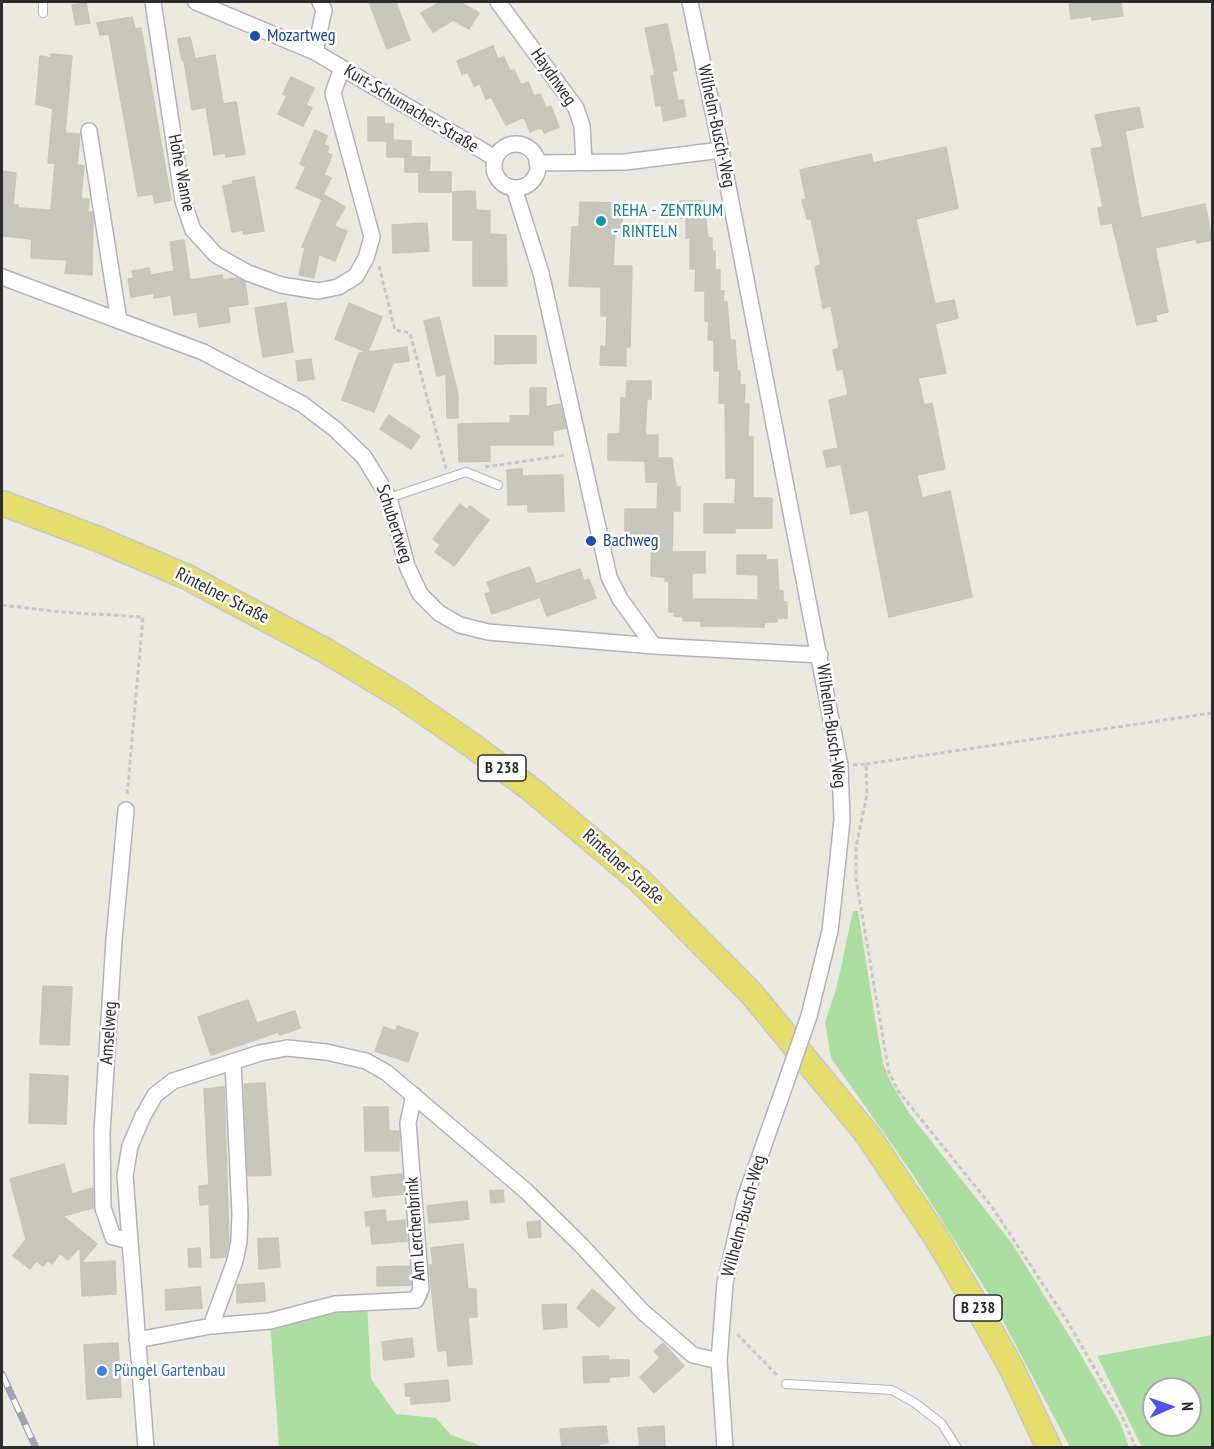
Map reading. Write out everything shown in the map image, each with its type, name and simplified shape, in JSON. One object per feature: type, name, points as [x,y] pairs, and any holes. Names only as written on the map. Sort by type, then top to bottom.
[{"type":"main road","name":"Rintelner Straße","points":[[2,503],[98,539],[187,577],[326,651],[402,697],[473,746],[541,797],[639,880],[751,993],[795,1043],[867,1134],[936,1237],[975,1304],[1012,1369],[1049,1448]]},
{"type":"street","name":"Hohe Wanne","points":[[153,2],[183,201],[193,230],[216,255],[248,273],[281,285],[318,291],[338,287],[356,276],[366,258],[372,237]]},
{"type":"street","name":"Kurt-Schumacher-Straße","points":[[196,2],[315,52],[495,158]]},
{"type":"street","points":[[315,52],[324,10],[320,2]]},
{"type":"street","name":"Haydnweg","points":[[498,2],[576,108],[582,126],[584,161]]},
{"type":"street","name":"Wilhelm-Busch-Weg","points":[[690,2],[820,656],[840,766],[842,820],[832,910],[809,1016],[745,1198],[725,1283],[719,1361],[725,1448]]},
{"type":"street","points":[[342,68],[333,93],[372,237]]},
{"type":"street","points":[[89,131],[119,321]]},
{"type":"street","points":[[510,144],[522,145],[530,149],[537,163],[536,175],[530,182],[514,188],[506,186],[496,176],[495,158],[501,149],[510,144]]},
{"type":"street","points":[[537,163],[625,162],[721,150]]},
{"type":"street","points":[[514,188],[541,273],[609,576],[620,599],[654,646],[820,656]]},
{"type":"street","name":"Schubertweg","points":[[2,277],[203,352],[302,404],[335,429],[364,457],[389,498],[407,566],[420,594],[439,613],[460,625],[488,632],[654,646]]},
{"type":"street","name":"Amselweg","points":[[126,810],[114,940],[102,1133],[103,1208],[113,1237],[129,1241]]},
{"type":"street","points":[[146,1448],[125,1176],[130,1146],[142,1116],[155,1095],[173,1081],[260,1053],[287,1048],[326,1052],[366,1061],[414,1095],[526,1191],[660,1326],[693,1355],[719,1361]]},
{"type":"street","points":[[211,1326],[235,1261],[239,1241],[240,1214],[233,1062]]},
{"type":"street","name":"Am Lerchenbrink","points":[[137,1340],[211,1326],[270,1321],[335,1304],[416,1300],[421,1289],[408,1123],[414,1095]]},
{"type":"lane","points":[[42,2],[43,13]]},
{"type":"lane","points":[[389,498],[448,476],[466,472],[498,485]]},
{"type":"lane","points":[[786,1384],[892,1390],[915,1403],[942,1424],[957,1448]]},
{"type":"path","points":[[372,237],[395,330],[410,333],[448,476]]},
{"type":"path","points":[[466,472],[509,462],[581,453]]},
{"type":"path","points":[[2,605],[60,612],[143,617],[126,810]]},
{"type":"path","points":[[840,766],[1212,713]]},
{"type":"path","points":[[866,764],[867,794],[856,847],[856,879],[889,1073],[899,1092],[992,1206],[1066,1319],[1119,1412],[1136,1448]]},
{"type":"path","points":[[723,1319],[786,1384]]},
{"type":"green space","points":[[853,911],[858,911],[883,1063],[890,1081],[909,1113],[1013,1245],[1120,1422],[1129,1447],[1070,1447],[988,1293],[912,1173],[831,1058],[825,1022],[837,986]]},
{"type":"green space","points":[[367,1302],[371,1379],[396,1414],[436,1418],[451,1435],[480,1447],[279,1447],[270,1321]]},
{"type":"green space","points":[[1212,1335],[1212,1447],[1142,1447],[1097,1356]]},
{"type":"building","points":[[369,2],[396,2],[410,40],[387,49]]},
{"type":"building","points":[[441,2],[460,2],[479,13],[469,29],[453,20],[433,32],[421,13]]},
{"type":"building","points":[[1069,2],[1121,2],[1123,16],[1092,20],[1092,16],[1071,19]]},
{"type":"building","points":[[86,3],[90,23],[76,25],[72,5]]},
{"type":"building","points":[[132,17],[135,29],[141,28],[171,200],[155,203],[153,194],[138,196],[109,34],[100,35],[97,23]]},
{"type":"building","points":[[667,24],[677,70],[672,72],[678,101],[683,100],[686,116],[664,121],[661,105],[656,106],[651,76],[655,75],[645,28]]},
{"type":"building","points":[[190,37],[195,58],[182,60],[178,39]]},
{"type":"building","points":[[493,46],[498,59],[504,57],[510,71],[514,70],[521,85],[528,82],[534,96],[540,94],[546,108],[551,106],[559,127],[544,133],[542,127],[530,132],[524,117],[506,125],[491,97],[486,99],[480,84],[474,86],[468,72],[462,74],[457,61]]},
{"type":"building","points":[[51,54],[72,56],[65,133],[80,134],[77,165],[84,166],[81,199],[89,199],[88,212],[92,212],[93,218],[92,275],[65,273],[67,260],[31,258],[32,239],[2,236],[2,171],[16,173],[13,205],[18,205],[18,208],[51,210],[55,163],[48,163],[53,109],[36,104],[40,56],[51,58]]},
{"type":"building","points":[[215,55],[223,104],[236,102],[245,154],[226,157],[225,153],[214,155],[206,107],[192,110],[184,61]]},
{"type":"building","points":[[291,77],[314,88],[306,105],[312,108],[303,126],[278,114],[287,96],[283,94]]},
{"type":"building","points":[[1139,107],[1143,127],[1125,131],[1141,218],[1205,204],[1212,240],[1197,243],[1196,239],[1155,248],[1168,312],[1155,315],[1157,321],[1137,325],[1112,223],[1101,225],[1098,208],[1103,207],[1091,149],[1103,147],[1095,115]]},
{"type":"building","points":[[368,117],[384,117],[384,124],[393,124],[393,140],[411,141],[411,157],[387,157],[387,141],[368,141]]},
{"type":"building","points":[[315,130],[327,136],[324,145],[329,147],[327,153],[332,155],[324,175],[331,178],[321,199],[296,188],[306,167],[300,164]]},
{"type":"building","points":[[946,147],[958,208],[916,219],[935,304],[954,300],[958,318],[935,324],[946,373],[918,378],[924,405],[932,403],[945,469],[917,475],[922,498],[950,491],[972,597],[889,617],[868,510],[851,514],[841,464],[827,467],[823,451],[838,448],[829,400],[848,395],[843,369],[837,370],[833,350],[839,348],[831,306],[823,308],[815,267],[821,265],[811,219],[807,219],[802,200],[806,199],[800,170],[871,154],[873,163]]},
{"type":"building","points":[[405,157],[430,157],[429,172],[451,172],[451,192],[419,192],[419,172],[405,172]]},
{"type":"building","points":[[254,177],[264,231],[244,234],[243,230],[232,232],[223,186],[233,184],[233,181]]},
{"type":"building","points":[[475,191],[476,210],[490,211],[490,234],[506,235],[507,286],[473,286],[473,240],[453,240],[453,192]]},
{"type":"building","points":[[324,195],[345,207],[334,226],[347,231],[335,261],[319,254],[314,278],[299,275],[305,248],[302,247]]},
{"type":"building","points":[[680,201],[704,201],[708,238],[712,238],[712,251],[715,251],[715,270],[720,270],[720,291],[724,291],[723,302],[727,302],[730,340],[735,340],[740,385],[745,385],[744,403],[749,404],[748,437],[753,437],[753,498],[772,498],[772,528],[735,528],[735,533],[704,533],[704,504],[735,504],[736,478],[726,478],[725,403],[719,403],[720,371],[714,371],[714,340],[708,340],[709,321],[705,321],[705,291],[695,291],[696,269],[690,269],[690,238],[686,238],[686,218],[680,218]]},
{"type":"building","points":[[580,202],[617,203],[616,215],[622,216],[622,231],[615,231],[613,266],[632,266],[630,347],[626,347],[626,366],[600,365],[601,346],[606,347],[607,316],[601,316],[601,287],[569,286],[572,227],[579,227]]},
{"type":"building","points":[[427,223],[429,251],[393,253],[392,225]]},
{"type":"building","points":[[184,240],[190,280],[222,275],[223,280],[237,278],[245,282],[248,304],[228,307],[230,322],[199,327],[197,312],[174,315],[171,295],[154,298],[154,293],[131,297],[128,279],[134,278],[132,271],[149,268],[151,275],[174,271],[170,242]]},
{"type":"building","points":[[286,303],[293,352],[263,357],[255,308]]},
{"type":"building","points":[[349,303],[382,317],[368,352],[407,347],[409,361],[393,363],[374,412],[342,400],[359,353],[367,352],[335,339]]},
{"type":"building","points":[[439,317],[458,395],[458,418],[447,418],[446,374],[437,376],[424,321]]},
{"type":"building","points":[[495,336],[536,336],[536,363],[495,364]]},
{"type":"building","points":[[311,359],[314,379],[298,381],[296,361]]},
{"type":"building","points":[[627,381],[651,381],[651,399],[647,399],[645,435],[658,435],[658,458],[672,458],[676,487],[680,487],[680,511],[673,511],[672,552],[705,552],[705,573],[692,573],[692,599],[758,600],[758,575],[737,574],[737,555],[766,555],[766,560],[777,560],[779,591],[783,591],[783,602],[787,602],[787,618],[777,618],[777,622],[764,622],[764,627],[701,626],[701,621],[683,621],[683,617],[674,616],[675,612],[669,612],[669,581],[665,581],[665,577],[651,576],[652,534],[625,534],[625,509],[657,509],[658,482],[646,482],[645,461],[608,460],[608,434],[620,434],[621,398],[626,398]]},
{"type":"building","points":[[530,388],[546,388],[546,407],[560,404],[566,428],[553,431],[553,445],[490,445],[490,461],[459,462],[458,424],[510,423],[510,416],[530,416]]},
{"type":"building","points":[[389,415],[420,436],[411,449],[380,429]]},
{"type":"building","points":[[522,469],[522,476],[563,475],[564,511],[528,512],[528,504],[508,505],[507,470]]},
{"type":"building","points":[[460,504],[467,510],[470,506],[489,520],[454,566],[435,552],[440,545],[433,539]]},
{"type":"building","points":[[530,567],[536,584],[580,569],[584,581],[589,579],[596,598],[547,616],[540,597],[492,614],[485,594],[491,592],[487,582]]},
{"type":"building","points":[[43,986],[72,987],[69,1045],[40,1044]]},
{"type":"building","points":[[248,1000],[257,1023],[295,1011],[300,1028],[280,1035],[278,1032],[211,1055],[198,1017]]},
{"type":"building","points":[[397,1026],[418,1033],[408,1062],[375,1051],[384,1027],[396,1031]]},
{"type":"building","points":[[30,1074],[68,1076],[66,1124],[29,1123]]},
{"type":"building","points":[[265,1083],[271,1175],[248,1176],[244,1084]]},
{"type":"building","points":[[224,1087],[229,1241],[226,1257],[211,1258],[209,1204],[200,1205],[199,1186],[209,1185],[204,1089]]},
{"type":"building","points":[[364,1107],[388,1107],[389,1131],[399,1131],[399,1151],[365,1151]]},
{"type":"building","points":[[64,1164],[72,1194],[93,1188],[93,1208],[63,1216],[97,1244],[81,1263],[115,1261],[116,1294],[82,1296],[80,1247],[68,1260],[60,1253],[52,1264],[48,1260],[43,1266],[36,1261],[30,1269],[13,1256],[26,1239],[10,1179]]},
{"type":"building","points":[[402,1174],[404,1194],[373,1197],[371,1177]]},
{"type":"building","points":[[503,1190],[504,1202],[491,1203],[490,1191]]},
{"type":"building","points":[[467,1201],[469,1219],[429,1223],[427,1206]]},
{"type":"building","points":[[385,1210],[386,1222],[405,1220],[407,1241],[372,1244],[370,1225],[366,1226],[365,1212]]},
{"type":"building","points":[[540,1221],[541,1237],[529,1238],[527,1222]]},
{"type":"building","points":[[278,1238],[280,1267],[259,1269],[258,1239]]},
{"type":"building","points":[[463,1244],[468,1289],[476,1289],[477,1317],[468,1317],[472,1364],[448,1366],[447,1350],[438,1351],[429,1265],[433,1265],[431,1248]]},
{"type":"building","points":[[200,1248],[201,1267],[189,1267],[188,1249]]},
{"type":"building","points":[[409,1266],[411,1285],[377,1286],[377,1267]]},
{"type":"building","points":[[264,1283],[265,1301],[237,1303],[237,1285]]},
{"type":"building","points":[[200,1287],[202,1308],[166,1310],[165,1290]]},
{"type":"building","points":[[592,1289],[615,1308],[599,1327],[577,1308]]},
{"type":"building","points":[[566,1304],[567,1327],[544,1329],[542,1305]]},
{"type":"building","points":[[412,1338],[414,1357],[384,1360],[382,1342]]},
{"type":"building","name":"Püngel Gartenbau","points":[[118,1343],[121,1397],[87,1399],[84,1345]]},
{"type":"building","points":[[663,1343],[684,1366],[654,1393],[640,1377],[660,1358],[654,1351]]},
{"type":"building","points":[[608,1356],[608,1360],[629,1360],[629,1376],[609,1377],[609,1382],[584,1383],[583,1357]]},
{"type":"building","points":[[448,1380],[450,1401],[411,1404],[411,1396],[406,1396],[405,1384]]},
{"type":"building","points":[[606,1426],[608,1443],[599,1444],[599,1448],[562,1448],[560,1429]]},
{"type":"building","points":[[664,1426],[665,1448],[640,1448],[638,1428]]},
{"type":"railway","points":[[2,1374],[36,1448]]},
{"type":"place","name":"Mozartweg","points":[[255,36]]},
{"type":"place","name":"REHA - ZENTRUM - RINTELN","points":[[601,221]]},
{"type":"place","name":"Bachweg","points":[[591,541]]},
{"type":"place","name":"Püngel Gartenbau","points":[[102,1371]]}]
